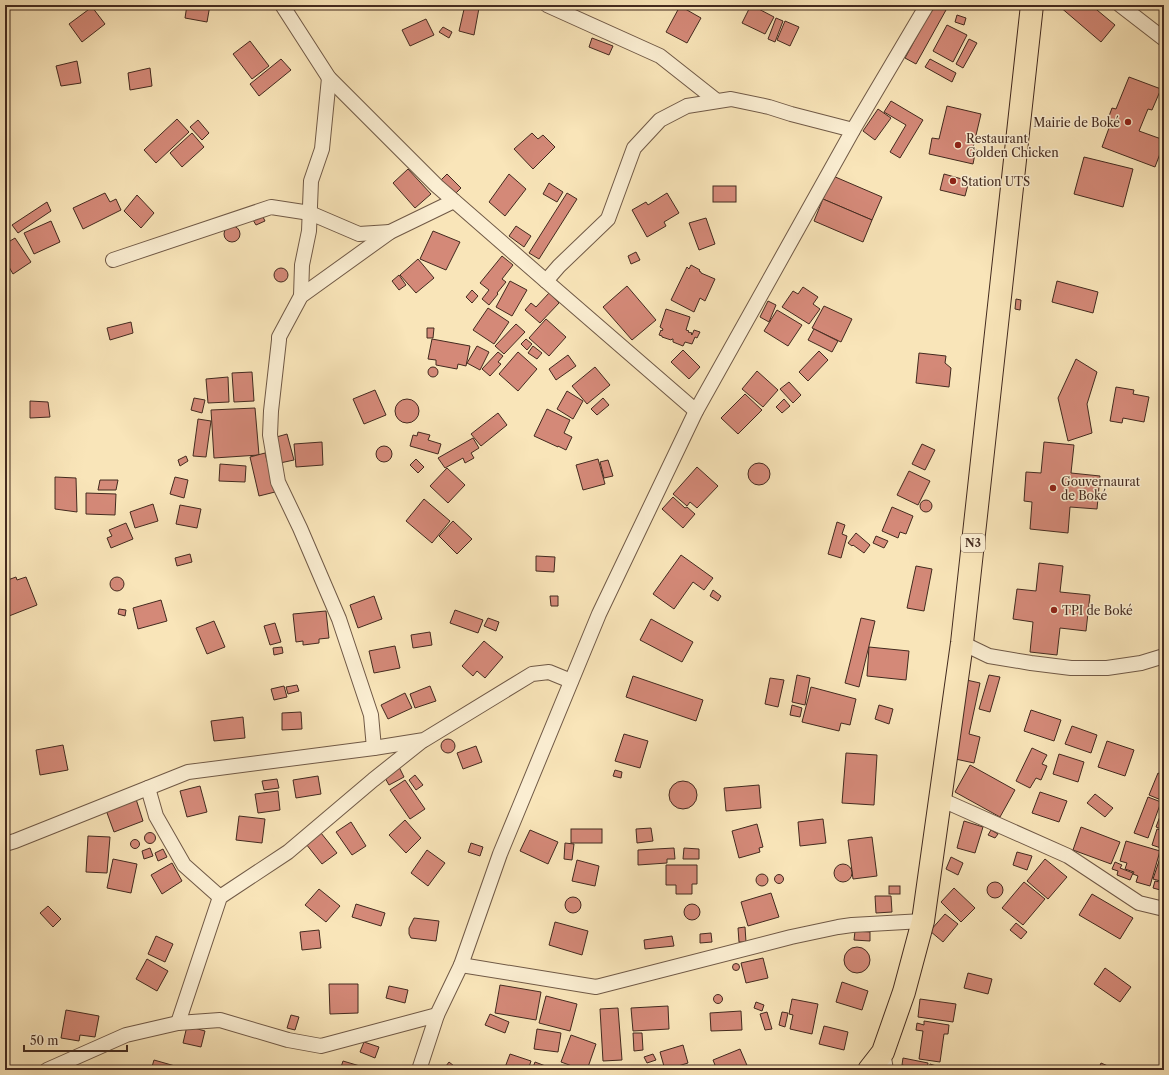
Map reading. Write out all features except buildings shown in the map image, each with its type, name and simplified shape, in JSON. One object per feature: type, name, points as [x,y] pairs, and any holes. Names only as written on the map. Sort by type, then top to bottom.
[{"type":"highway","name":"N3","points":[[869,1070],[885,1061],[923,921],[962,643],[1032,5]]},
{"type":"street","points":[[282,5],[329,78],[437,186],[696,411]]},
{"type":"street","points":[[547,5],[660,56],[717,101]]},
{"type":"street","points":[[1120,5],[1164,39]]},
{"type":"street","points":[[419,1070],[437,1015],[461,965],[500,854],[599,614],[696,411],[923,6]]},
{"type":"street","points":[[301,296],[302,265],[309,231],[311,181],[322,149],[329,78]]},
{"type":"street","points":[[546,282],[564,261],[608,219],[634,148],[660,120],[687,106],[731,99],[768,107],[853,130]]},
{"type":"street","points":[[374,748],[371,715],[339,619],[300,528],[278,482],[270,435],[279,337],[301,296],[390,232],[454,201]]},
{"type":"street","points":[[113,260],[271,207],[310,213],[359,234],[390,232]]},
{"type":"street","points":[[962,643],[989,656],[1071,668],[1107,668],[1141,663],[1164,656]]},
{"type":"street","points":[[178,1023],[220,897],[288,852],[373,780],[424,740],[532,674],[550,672],[571,681]]},
{"type":"street","points":[[5,844],[188,772],[374,748],[424,740]]},
{"type":"street","points":[[148,788],[156,816],[184,865],[220,897]]},
{"type":"street","points":[[940,799],[1068,856],[1139,903],[1164,909]]},
{"type":"street","points":[[461,965],[596,987],[791,937],[852,924],[923,921]]},
{"type":"street","points":[[47,1070],[126,1034],[178,1023],[220,1020],[288,1040],[321,1046],[437,1015]]},
{"type":"place","name":"Mairie de Boké","points":[[1128,122]]},
{"type":"place","name":"Restaurant Golden Chicken","points":[[958,145]]},
{"type":"place","name":"Station UTS","points":[[953,181]]},
{"type":"place","name":"Gouvernaurat de Boké","points":[[1053,488]]},
{"type":"place","name":"TPI de Boké","points":[[1054,610]]}]
